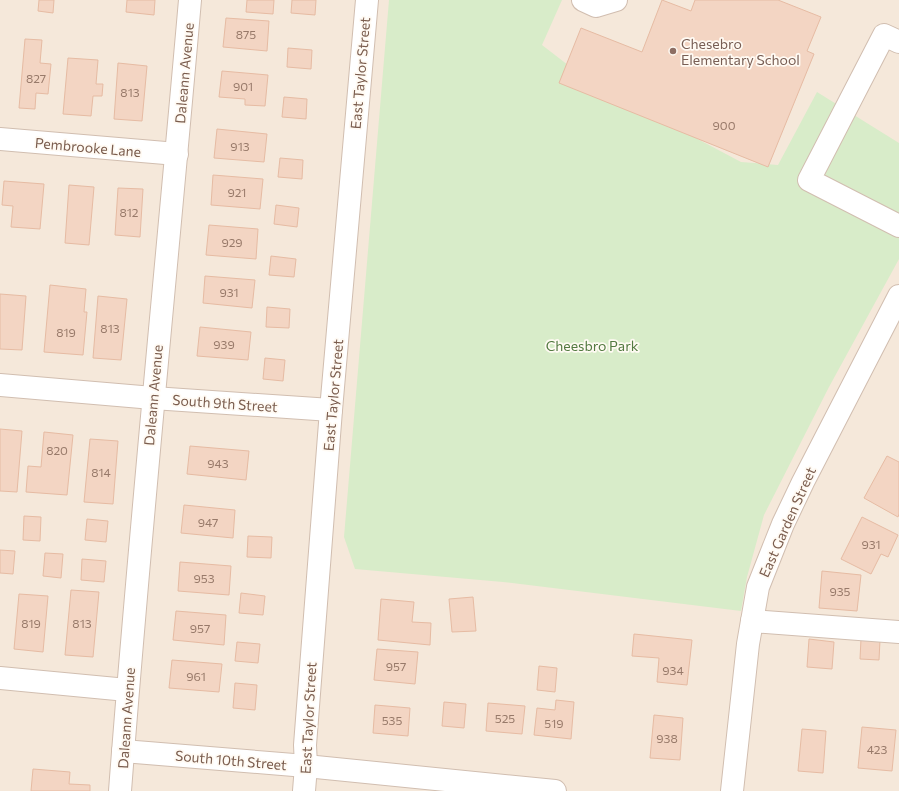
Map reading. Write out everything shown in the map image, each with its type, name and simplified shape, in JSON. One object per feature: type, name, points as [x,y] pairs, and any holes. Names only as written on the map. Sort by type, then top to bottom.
[{"type":"street","name":"Daleann Avenue","points":[[120,791],[153,398],[190,0]]},
{"type":"street","name":"East Taylor Street","points":[[304,791],[306,766],[305,745],[331,410],[367,0]]},
{"type":"street","points":[[583,0],[596,6],[616,0]]},
{"type":"street","points":[[899,42],[884,35],[809,180],[899,226]]},
{"type":"street","name":"Pembrooke Lane","points":[[0,139],[176,154]]},
{"type":"street","name":"East Garden Street","points":[[732,791],[748,644],[758,587],[783,524],[899,296]]},
{"type":"street","name":"South 9th Street","points":[[0,385],[153,398],[331,410]]},
{"type":"street","points":[[752,622],[899,632]]},
{"type":"street","points":[[0,678],[128,690]]},
{"type":"street","name":"South 10th Street","points":[[123,751],[306,766],[555,791]]},
{"type":"shaded area","points":[[0,0],[899,0],[899,791],[0,791]]},
{"type":"green space","name":"Cheesbro Park","points":[[389,0],[562,0],[542,45],[590,82],[741,162],[778,165],[817,92],[899,143],[899,259],[829,387],[764,515],[747,577],[741,611],[503,582],[355,569],[344,537]]},
{"type":"building","points":[[39,0],[54,0],[53,13],[38,11]]},
{"type":"building","points":[[127,0],[155,0],[154,15],[126,12]]},
{"type":"building","points":[[247,0],[274,0],[273,14],[246,12]]},
{"type":"building","points":[[292,0],[316,0],[315,15],[291,13]]},
{"type":"building","points":[[662,0],[691,11],[695,0],[778,0],[821,17],[807,51],[814,54],[768,167],[559,83],[581,28],[642,52]]},
{"type":"building","points":[[226,18],[269,21],[267,51],[223,47]]},
{"type":"building","points":[[25,39],[42,40],[40,63],[51,64],[48,94],[36,93],[35,109],[19,108]]},
{"type":"building","points":[[288,48],[312,50],[311,69],[287,67]]},
{"type":"building","points":[[68,58],[98,60],[96,84],[103,84],[102,96],[93,96],[91,116],[63,114]]},
{"type":"building","points":[[118,63],[147,66],[142,121],[114,119]]},
{"type":"building","points":[[222,71],[268,75],[265,106],[245,105],[245,99],[219,97]]},
{"type":"building","points":[[284,97],[307,99],[306,119],[282,117]]},
{"type":"building","points":[[217,129],[267,134],[264,162],[214,158]]},
{"type":"building","points":[[280,158],[303,160],[302,179],[278,177]]},
{"type":"building","points":[[213,175],[263,179],[260,209],[211,205]]},
{"type":"building","points":[[4,181],[44,184],[40,229],[11,227],[13,206],[2,205]]},
{"type":"building","points":[[69,185],[94,187],[89,245],[65,243]]},
{"type":"building","points":[[118,188],[143,189],[140,237],[115,235]]},
{"type":"building","points":[[276,205],[299,208],[297,227],[274,224]]},
{"type":"building","points":[[209,225],[258,229],[256,259],[206,255]]},
{"type":"building","points":[[271,256],[296,259],[294,277],[269,275]]},
{"type":"building","points":[[205,276],[255,280],[252,308],[203,303]]},
{"type":"building","points":[[50,285],[86,289],[84,312],[87,312],[83,355],[44,352]]},
{"type":"building","points":[[0,294],[26,296],[22,350],[0,349]]},
{"type":"building","points":[[98,296],[127,299],[121,360],[93,358]]},
{"type":"building","points":[[267,307],[290,309],[289,328],[266,327]]},
{"type":"building","points":[[200,327],[251,332],[248,360],[197,356]]},
{"type":"building","points":[[265,358],[285,360],[283,381],[263,379]]},
{"type":"building","points":[[0,429],[22,431],[17,492],[0,491]]},
{"type":"building","points":[[44,432],[73,435],[67,495],[26,492],[28,466],[41,467]]},
{"type":"building","points":[[90,439],[118,441],[113,504],[84,502]]},
{"type":"building","points":[[190,446],[249,451],[246,480],[187,474]]},
{"type":"building","points":[[887,456],[899,462],[898,517],[864,498]]},
{"type":"building","points":[[184,505],[235,510],[233,538],[181,533]]},
{"type":"building","points":[[24,516],[41,517],[40,541],[23,540]]},
{"type":"building","points":[[862,517],[898,535],[888,557],[881,554],[871,574],[841,559]]},
{"type":"building","points":[[87,519],[108,521],[106,542],[85,540]]},
{"type":"building","points":[[248,536],[272,537],[271,558],[247,557]]},
{"type":"building","points":[[0,550],[15,551],[13,574],[0,573]]},
{"type":"building","points":[[45,553],[63,554],[61,578],[43,576]]},
{"type":"building","points":[[82,559],[106,561],[104,582],[81,580]]},
{"type":"building","points":[[180,562],[231,566],[229,595],[178,591]]},
{"type":"building","points":[[822,571],[861,575],[857,611],[819,608]]},
{"type":"building","points":[[71,590],[99,592],[93,657],[65,655]]},
{"type":"building","points":[[241,593],[265,596],[263,615],[239,613]]},
{"type":"building","points":[[19,594],[48,596],[43,652],[14,649]]},
{"type":"building","points":[[473,597],[476,631],[452,632],[449,599]]},
{"type":"building","points":[[381,599],[414,602],[412,622],[431,623],[430,645],[378,640]]},
{"type":"building","points":[[176,611],[226,615],[224,645],[173,640]]},
{"type":"building","points":[[634,634],[692,640],[687,685],[657,682],[659,658],[632,656]]},
{"type":"building","points":[[809,639],[834,642],[832,669],[807,667]]},
{"type":"building","points":[[861,639],[880,640],[879,660],[860,659]]},
{"type":"building","points":[[237,642],[260,644],[258,663],[235,661]]},
{"type":"building","points":[[377,649],[418,652],[415,684],[374,680]]},
{"type":"building","points":[[172,660],[222,664],[219,692],[169,688]]},
{"type":"building","points":[[539,666],[557,668],[555,692],[537,690]]},
{"type":"building","points":[[235,683],[257,685],[255,710],[233,708]]},
{"type":"building","points":[[556,700],[574,702],[571,739],[534,735],[537,708],[555,710]]},
{"type":"building","points":[[444,702],[466,704],[464,728],[442,726]]},
{"type":"building","points":[[488,703],[525,706],[522,734],[486,731]]},
{"type":"building","points":[[375,705],[410,708],[408,736],[373,733]]},
{"type":"building","points":[[654,715],[683,718],[680,760],[650,758]]},
{"type":"building","points":[[862,727],[896,730],[892,771],[858,768]]},
{"type":"building","points":[[802,729],[826,731],[823,773],[798,771]]},
{"type":"building","points":[[33,769],[70,772],[69,784],[90,785],[90,791],[31,791]]},
{"type":"place","name":"Chesebro Elementary School","points":[[673,51]]}]
